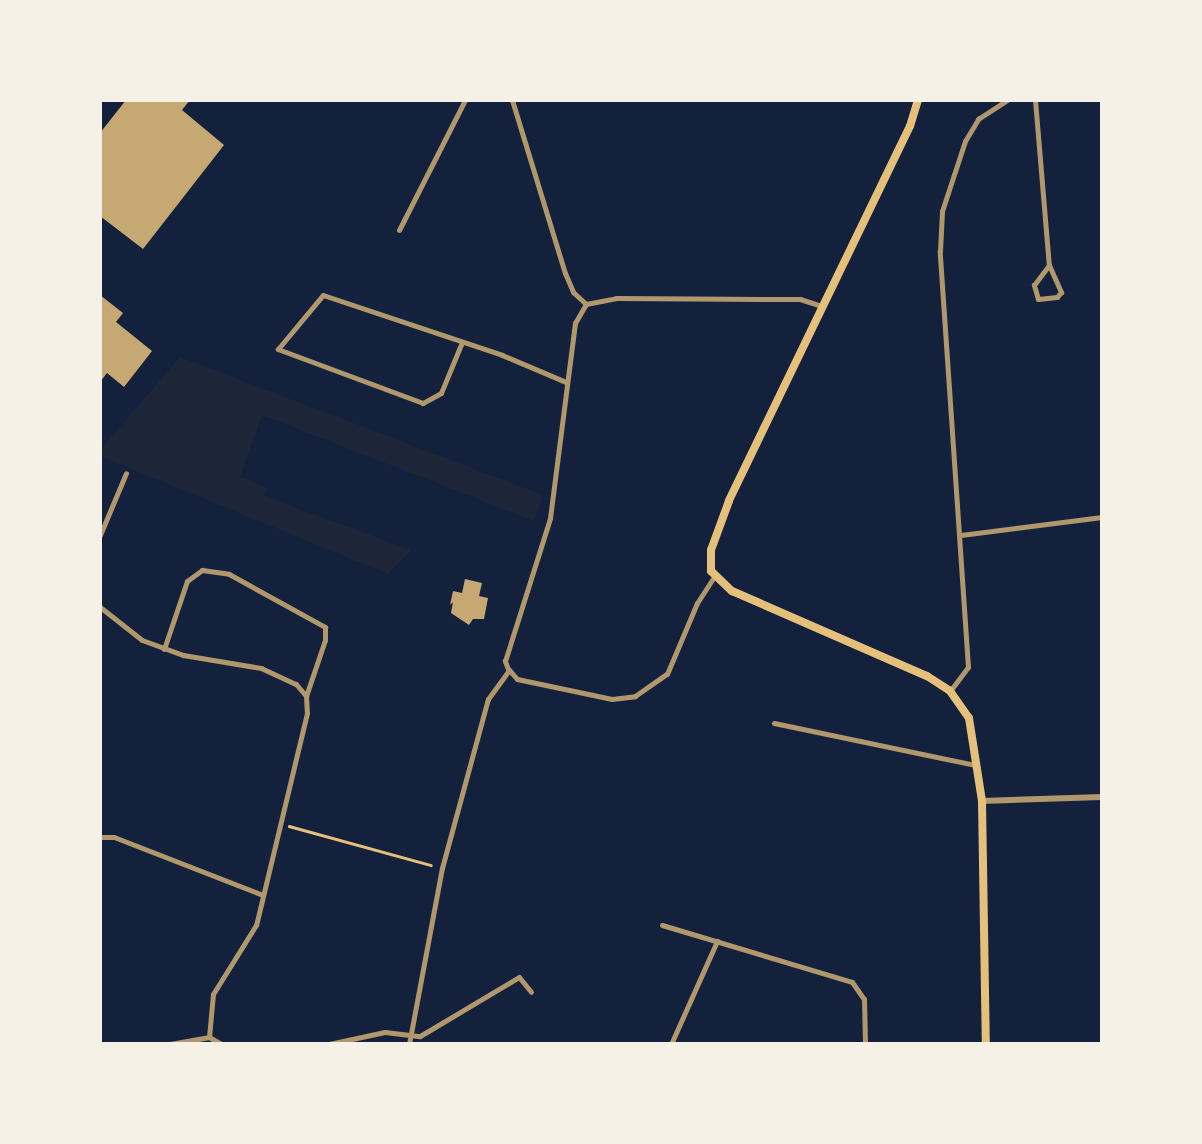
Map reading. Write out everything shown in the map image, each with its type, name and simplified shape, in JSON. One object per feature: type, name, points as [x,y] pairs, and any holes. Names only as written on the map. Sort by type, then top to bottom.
[{"type":"main road","points":[[918,100],[910,126],[717,530],[712,550],[714,577],[732,591],[950,690],[968,718],[982,801],[986,1044]]},
{"type":"street","points":[[399,230],[465,100]]},
{"type":"street","points":[[512,100],[565,273],[573,292],[586,304]]},
{"type":"street","points":[[950,690],[968,667],[940,251],[942,211],[965,141],[978,119],[1006,100]]},
{"type":"street","points":[[1035,100],[1049,265],[1060,292],[1057,298],[1038,299],[1034,285],[1049,265]]},
{"type":"street","points":[[462,342],[441,394],[422,402],[278,349],[323,295],[462,342],[566,382]]},
{"type":"street","points":[[714,577],[696,603],[667,674],[635,696],[612,699],[517,679],[509,670],[505,660],[550,518],[575,324],[586,304],[616,298],[784,299],[825,306]]},
{"type":"street","points":[[100,535],[126,473]]},
{"type":"street","points":[[961,534],[1102,516]]},
{"type":"street","points":[[164,648],[187,581],[202,570],[230,574],[324,627],[325,640],[306,696],[307,713],[263,895],[248,944],[213,994],[210,1038]]},
{"type":"street","points":[[100,607],[132,635],[164,648],[262,668],[296,684],[306,696]]},
{"type":"street","points":[[409,1044],[442,868],[488,699],[509,670]]},
{"type":"street","points":[[774,723],[978,766]]},
{"type":"street","points":[[982,801],[1102,798]]},
{"type":"street","points":[[100,836],[114,836],[263,895]]},
{"type":"street","points":[[662,925],[852,982],[864,999],[865,1044]]},
{"type":"street","points":[[670,1044],[717,942]]},
{"type":"street","points":[[329,1044],[385,1032],[420,1036],[518,977],[531,992]]},
{"type":"street","points":[[170,1044],[210,1038],[222,1044]]},
{"type":"path","points":[[280,824],[442,868]]},
{"type":"shaded area","points":[[180,357],[543,495],[534,521],[262,415],[240,477],[268,488],[264,496],[411,550],[388,574],[100,456],[100,450]]},
{"type":"building","points":[[126,100],[190,100],[182,110],[224,145],[143,249],[100,216],[100,133]]},
{"type":"building","points":[[100,295],[123,313],[116,322],[152,351],[124,387],[107,373],[100,382]]},
{"type":"building","points":[[465,579],[482,583],[479,596],[488,598],[484,619],[473,619],[469,625],[451,613],[453,602],[450,605],[453,591],[462,593]]}]
